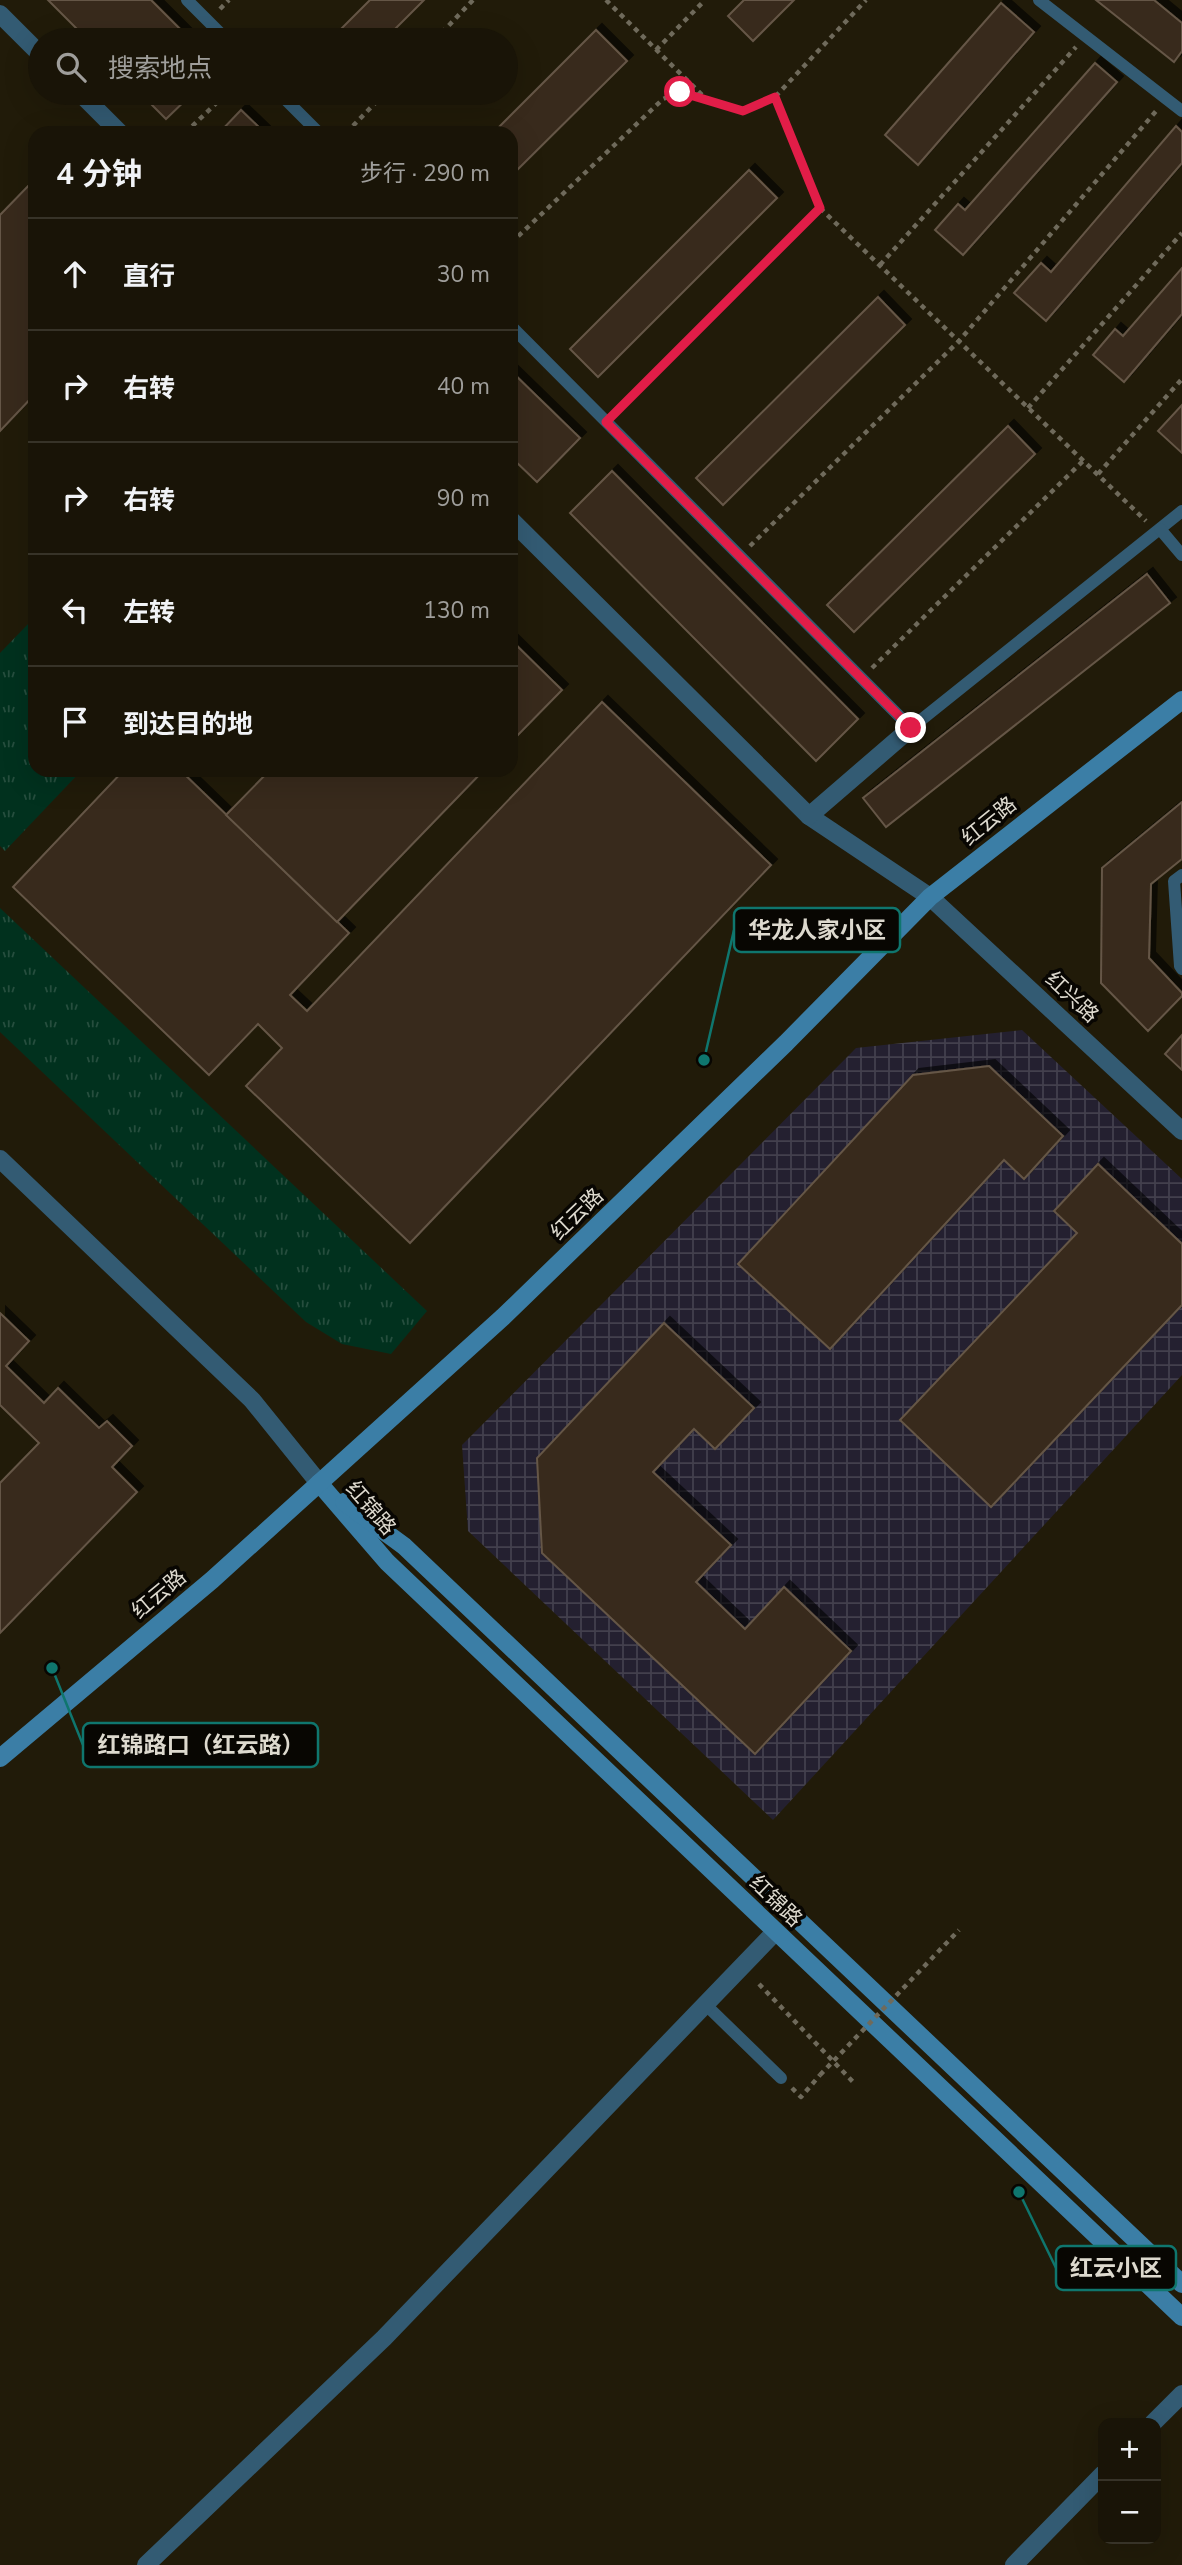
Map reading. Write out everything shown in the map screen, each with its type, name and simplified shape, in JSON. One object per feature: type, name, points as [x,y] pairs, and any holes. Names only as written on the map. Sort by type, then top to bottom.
[{"type":"street","points":[[0,14],[28,42]]},
{"type":"street","points":[[92,105],[113,126]]},
{"type":"street","name":"红兴路","points":[[518,527],[809,816],[930,897],[1182,1131]]},
{"type":"street","name":"红云路","points":[[0,1758],[202,1588],[503,1317],[786,1043],[930,897],[1182,700]]},
{"type":"street","points":[[809,816],[911,728]]},
{"type":"street","points":[[0,1159],[252,1400],[319,1483]]},
{"type":"street","name":"红锦路","points":[[319,1483],[387,1562],[1182,2317]]},
{"type":"street","name":"红锦路","points":[[319,1483],[404,1546],[1182,2284]]},
{"type":"street","points":[[146,2565],[384,2338],[775,1932]]},
{"type":"street","points":[[1158,2418],[1182,2394]]},
{"type":"street","points":[[1014,2565],[1098,2479]]},
{"type":"lane","points":[[187,0],[215,28]]},
{"type":"lane","points":[[1039,0],[1182,111]]},
{"type":"lane","points":[[291,105],[312,126]]},
{"type":"lane","points":[[518,333],[911,728],[1182,511]]},
{"type":"lane","points":[[1158,530],[1182,555]]},
{"type":"lane","points":[[1182,875],[1174,881],[1182,968]]},
{"type":"lane","points":[[706,2004],[781,2078]]},
{"type":"path","points":[[446,28],[473,0]]},
{"type":"path","points":[[606,0],[706,99]]},
{"type":"path","points":[[656,50],[705,0]]},
{"type":"path","points":[[518,236],[663,99],[680,92],[732,110],[743,111],[775,97],[866,0]]},
{"type":"path","points":[[880,265],[1085,36]]},
{"type":"path","points":[[775,97],[820,208],[1158,530]]},
{"type":"path","points":[[740,556],[959,341],[1167,99]]},
{"type":"path","points":[[192,126],[214,105]]},
{"type":"path","points":[[353,126],[373,105]]},
{"type":"path","points":[[606,422],[820,208]]},
{"type":"path","points":[[1028,408],[1182,233]]},
{"type":"path","points":[[1098,474],[1182,379]]},
{"type":"path","points":[[861,679],[1083,461]]},
{"type":"path","points":[[781,2078],[802,2097],[959,1930]]},
{"type":"path","points":[[759,1984],[855,2084]]},
{"type":"shaded area","points":[[1022,1030],[1182,1179],[1182,1375],[773,1820],[468,1531],[462,1445],[856,1048]]},
{"type":"green space","points":[[28,624],[28,777],[75,777],[5,851],[0,846],[0,653]]},
{"type":"green space","points":[[0,908],[427,1311],[391,1354],[342,1344],[306,1322],[0,1032]]},
{"type":"building","points":[[48,0],[151,0],[179,28],[76,28]]},
{"type":"building","points":[[370,0],[424,0],[396,28],[342,28]]},
{"type":"building","points":[[744,0],[794,0],[753,41],[728,16]]},
{"type":"building","points":[[1096,0],[1154,0],[1182,23],[1182,51],[1174,62]]},
{"type":"building","points":[[1001,3],[1034,32],[918,165],[885,135]]},
{"type":"building","points":[[596,30],[627,61],[518,169],[518,126],[500,126]]},
{"type":"building","points":[[1095,63],[1117,82],[963,255],[935,230],[958,204],[965,210]]},
{"type":"building","points":[[152,105],[181,105],[166,119]]},
{"type":"building","points":[[241,110],[258,126],[226,126]]},
{"type":"building","points":[[1176,126],[1182,132],[1182,163],[1046,321],[1014,293],[1041,263],[1051,272]]},
{"type":"building","points":[[749,170],[777,198],[598,377],[570,349]]},
{"type":"building","points":[[28,186],[28,401],[0,431],[0,215]]},
{"type":"building","points":[[1182,268],[1182,314],[1124,382],[1093,355],[1115,329],[1123,336]]},
{"type":"building","points":[[878,297],[905,325],[723,505],[696,478]]},
{"type":"building","points":[[518,378],[580,438],[537,482],[518,464]]},
{"type":"building","points":[[1182,405],[1182,453],[1158,431]]},
{"type":"building","points":[[1008,426],[1035,454],[854,632],[827,605]]},
{"type":"building","points":[[612,471],[858,719],[816,761],[570,513]]},
{"type":"building","points":[[1147,574],[1170,603],[886,827],[863,798]]},
{"type":"building","points":[[518,647],[562,690],[518,735]]},
{"type":"building","points":[[602,702],[771,865],[410,1243],[246,1086],[282,1048],[258,1024],[209,1075],[13,887],[117,777],[187,777],[349,933],[290,995],[307,1011]]},
{"type":"building","points":[[263,777],[477,777],[337,922],[226,815]]},
{"type":"building","points":[[1182,802],[1182,859],[1151,884],[1149,958],[1182,996],[1148,1031],[1101,983],[1102,868]]},
{"type":"building","points":[[1182,1035],[1182,1070],[1165,1054]]},
{"type":"building","points":[[989,1066],[1063,1136],[1024,1179],[1004,1160],[830,1349],[738,1264],[913,1075]]},
{"type":"building","points":[[1098,1164],[1182,1244],[1182,1305],[991,1507],[900,1420],[1077,1233],[1054,1211]]},
{"type":"building","points":[[0,1313],[29,1341],[6,1366],[44,1403],[58,1388],[99,1428],[107,1421],[132,1446],[112,1467],[137,1492],[0,1633],[0,1483],[39,1443],[0,1405]]},
{"type":"building","points":[[664,1323],[754,1408],[715,1449],[694,1429],[653,1472],[731,1545],[696,1582],[745,1629],[784,1587],[851,1651],[755,1754],[542,1553],[537,1458]]},
{"type":"place","name":"华龙人家小区","points":[[704,1060]]},
{"type":"place","name":"红锦路口（红云路）","points":[[52,1668]]},
{"type":"place","name":"红云小区","points":[[1019,2192]]},
{"type":"route","points":[[680,92],[732,110],[743,111],[775,97],[820,208],[606,422],[911,728]]}]
